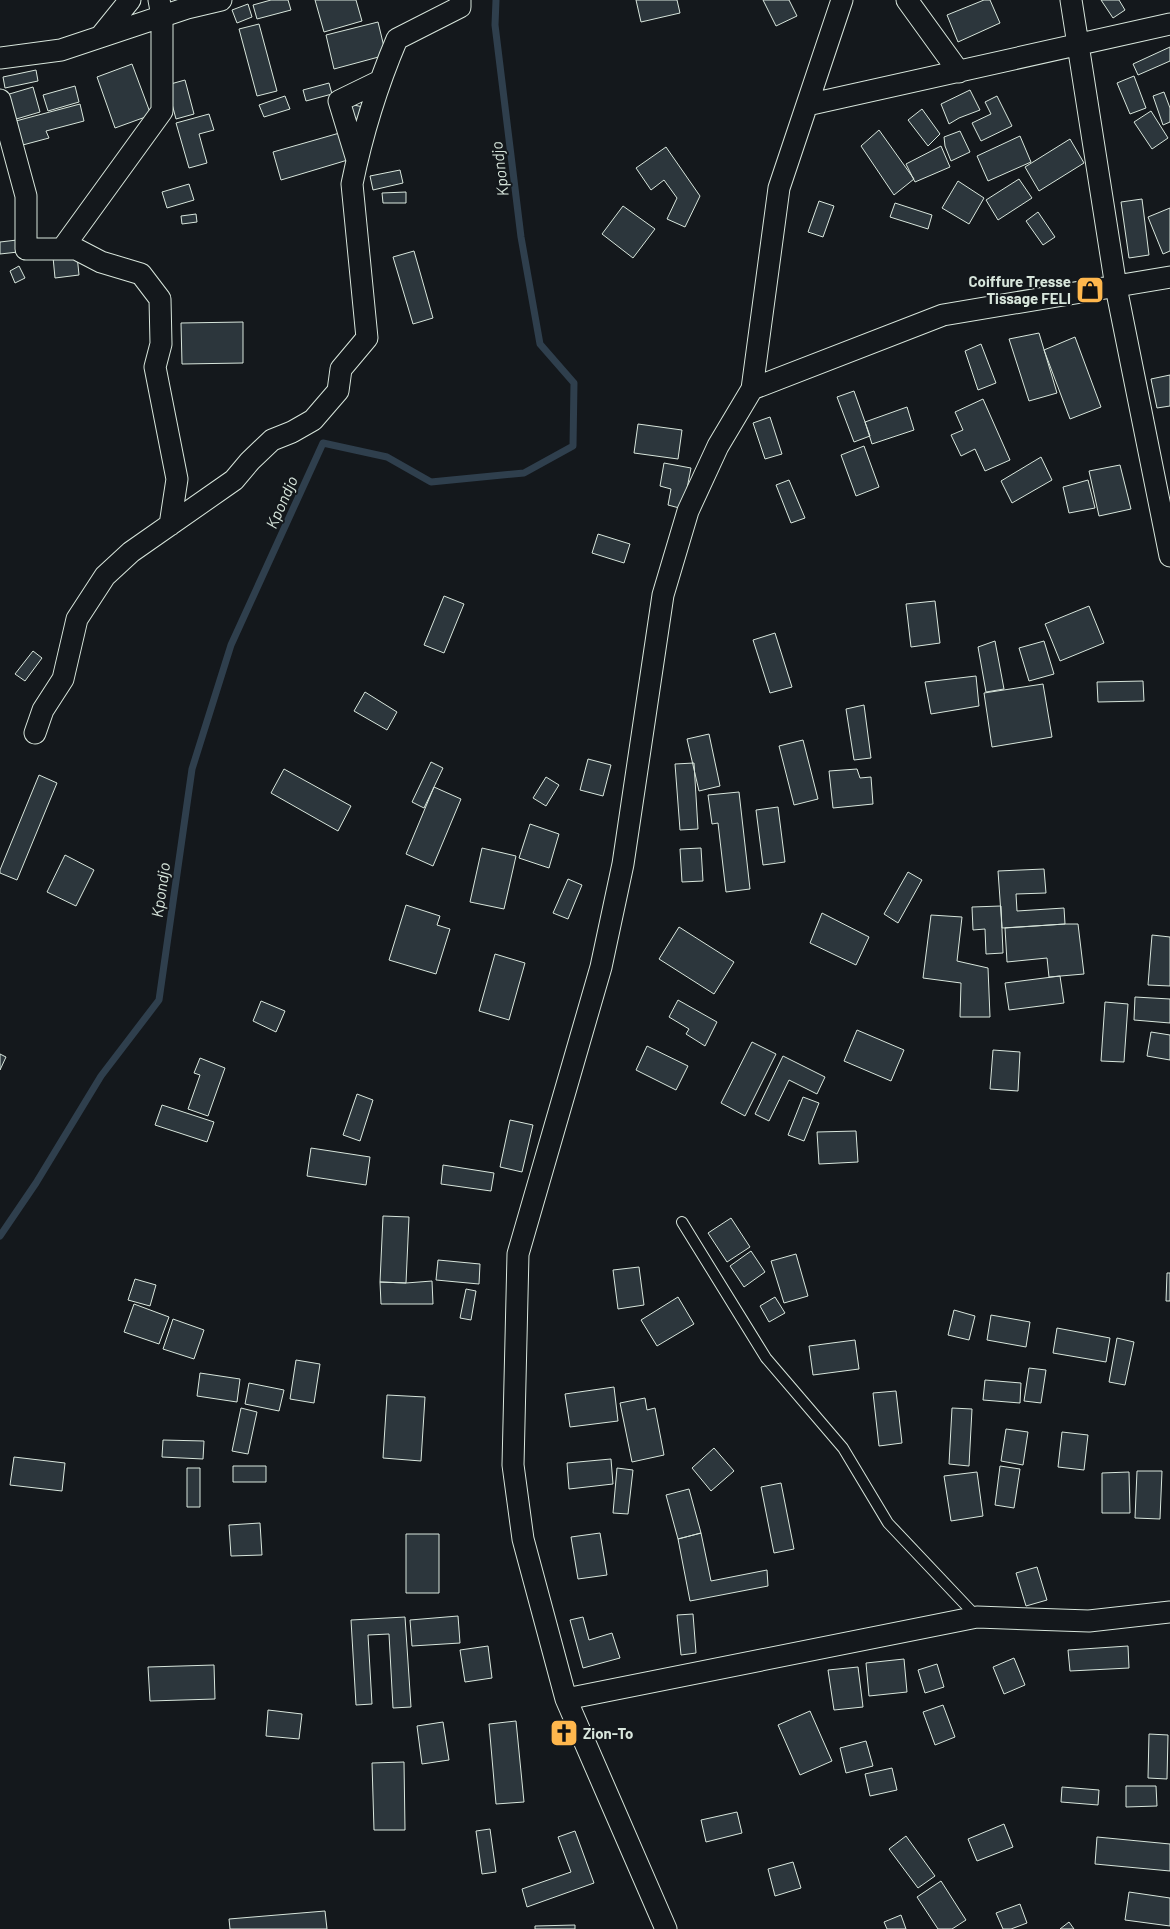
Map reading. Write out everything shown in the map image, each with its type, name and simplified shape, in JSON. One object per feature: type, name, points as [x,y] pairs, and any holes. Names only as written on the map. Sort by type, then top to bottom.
[{"type":"street","points":[[100,37],[130,0]]},
{"type":"street","points":[[0,58],[61,50],[100,37],[161,8],[221,0]]},
{"type":"street","points":[[35,733],[43,710],[63,679],[77,619],[105,576],[131,552],[234,480],[272,440],[292,432],[313,420],[338,391],[341,369],[368,338],[352,184],[380,81],[397,39],[460,7],[460,0]]},
{"type":"street","points":[[666,1929],[566,1699],[523,1539],[513,1466],[518,1254],[601,967],[623,864],[663,595],[688,511],[718,446],[752,389],[779,188],[842,0]]},
{"type":"street","points":[[907,0],[958,72]]},
{"type":"street","points":[[1071,0],[1116,287],[1169,549]]},
{"type":"street","points":[[62,249],[162,111],[161,8]]},
{"type":"street","points":[[807,105],[1079,46],[1170,24]]},
{"type":"street","points":[[357,160],[339,101],[380,81]]},
{"type":"street","points":[[0,100],[26,196],[26,249],[76,249],[101,262],[141,274],[160,299],[161,344],[155,367],[177,478],[170,525]]},
{"type":"street","points":[[752,389],[942,315],[1170,277]]},
{"type":"street","points":[[566,1699],[977,1617],[1089,1621],[1170,1612]]},
{"type":"lane","points":[[682,1222],[766,1358],[842,1448],[888,1523],[977,1617]]},
{"type":"building","points":[[271,0],[288,0],[291,10],[257,19],[253,5]]},
{"type":"building","points":[[315,0],[356,0],[362,21],[324,32]]},
{"type":"building","points":[[636,0],[677,0],[680,13],[641,22]]},
{"type":"building","points":[[763,0],[789,0],[797,16],[776,26]]},
{"type":"building","points":[[984,0],[990,0],[1000,23],[958,42],[947,15]]},
{"type":"building","points":[[1101,0],[1119,0],[1125,10],[1113,18]]},
{"type":"building","points":[[248,4],[252,17],[237,23],[232,10]]},
{"type":"building","points":[[378,22],[386,55],[334,69],[326,35]]},
{"type":"building","points":[[259,24],[277,91],[257,96],[239,29]]},
{"type":"building","points":[[1170,47],[1170,61],[1138,75],[1133,64]]},
{"type":"building","points":[[132,64],[151,115],[115,128],[97,77]]},
{"type":"building","points":[[36,70],[38,81],[5,88],[3,77]]},
{"type":"building","points":[[1134,76],[1146,108],[1130,114],[1117,83]]},
{"type":"building","points":[[185,80],[194,114],[176,119],[167,85]]},
{"type":"building","points":[[329,83],[332,94],[306,101],[303,90]]},
{"type":"building","points":[[75,86],[79,102],[48,111],[43,95]]},
{"type":"building","points":[[33,87],[40,112],[13,120],[6,95]]},
{"type":"building","points":[[970,90],[980,110],[949,124],[941,104]]},
{"type":"building","points":[[1164,92],[1170,108],[1170,122],[1163,125],[1153,96]]},
{"type":"building","points":[[285,96],[290,109],[264,117],[259,105]]},
{"type":"building","points":[[997,96],[1012,126],[981,141],[972,123],[991,114],[985,102]]},
{"type":"building","points":[[80,104],[84,121],[46,131],[49,138],[19,146],[12,122]]},
{"type":"building","points":[[354,105],[363,107],[360,122],[356,122],[351,107]]},
{"type":"building","points":[[922,109],[940,134],[928,146],[908,120]]},
{"type":"building","points":[[1151,111],[1168,138],[1152,149],[1134,122]]},
{"type":"building","points":[[209,114],[214,130],[199,134],[207,163],[189,168],[176,123]]},
{"type":"building","points":[[879,130],[914,179],[894,195],[861,146]]},
{"type":"building","points":[[960,131],[970,152],[951,161],[945,146],[944,137]]},
{"type":"building","points":[[343,132],[351,159],[281,180],[273,152]]},
{"type":"building","points":[[1020,136],[1031,162],[988,181],[977,156]]},
{"type":"building","points":[[1070,139],[1084,163],[1039,191],[1025,167]]},
{"type":"building","points":[[941,146],[950,167],[915,182],[906,164]]},
{"type":"building","points":[[666,147],[700,196],[685,227],[667,219],[677,198],[664,180],[651,190],[636,168]]},
{"type":"building","points":[[400,170],[403,183],[373,190],[370,176]]},
{"type":"building","points":[[1019,179],[1032,198],[998,220],[986,200]]},
{"type":"building","points":[[958,181],[984,198],[969,224],[942,208]]},
{"type":"building","points":[[189,184],[194,200],[167,208],[162,192]]},
{"type":"building","points":[[406,192],[406,203],[383,203],[382,193]]},
{"type":"building","points":[[1142,199],[1149,255],[1129,258],[1121,202]]},
{"type":"building","points":[[819,201],[834,206],[823,237],[808,232]]},
{"type":"building","points":[[895,203],[932,215],[928,229],[890,217]]},
{"type":"building","points":[[623,206],[655,229],[633,258],[602,234]]},
{"type":"building","points":[[1170,208],[1170,251],[1163,254],[1148,217]]},
{"type":"building","points":[[1038,212],[1055,237],[1043,245],[1026,221]]},
{"type":"building","points":[[196,214],[197,222],[182,224],[181,216]]},
{"type":"building","points":[[17,240],[18,252],[0,254],[0,242]]},
{"type":"building","points":[[414,251],[433,318],[413,324],[393,257]]},
{"type":"building","points":[[77,255],[79,275],[55,278],[53,257]]},
{"type":"building","points":[[19,266],[25,278],[15,283],[10,271]]},
{"type":"building","points":[[243,322],[243,363],[182,364],[181,323]]},
{"type":"building","points":[[1039,333],[1057,393],[1029,401],[1009,339]]},
{"type":"building","points":[[1075,337],[1101,407],[1070,419],[1044,350]]},
{"type":"building","points":[[981,344],[996,383],[978,390],[965,351]]},
{"type":"building","points":[[1170,375],[1170,406],[1157,408],[1151,379]]},
{"type":"building","points":[[854,391],[870,436],[854,442],[837,397]]},
{"type":"building","points":[[983,399],[1010,460],[985,471],[975,449],[961,456],[951,435],[963,430],[955,412]]},
{"type":"building","points":[[907,407],[914,430],[872,444],[865,422]]},
{"type":"building","points":[[770,417],[782,454],[765,459],[753,423]]},
{"type":"building","points":[[638,424],[682,430],[678,459],[634,453]]},
{"type":"building","points":[[864,446],[879,487],[856,496],[841,455]]},
{"type":"building","points":[[1041,457],[1052,480],[1012,503],[1001,481]]},
{"type":"building","points":[[664,463],[691,468],[683,509],[668,505],[671,489],[660,486]]},
{"type":"building","points":[[1120,465],[1131,509],[1099,516],[1089,471]]},
{"type":"building","points":[[789,480],[805,518],[791,523],[776,485]]},
{"type":"building","points":[[1088,480],[1095,508],[1069,513],[1063,487]]},
{"type":"building","points":[[598,534],[630,544],[624,563],[592,553]]},
{"type":"building","points":[[444,596],[464,604],[444,653],[424,645]]},
{"type":"building","points":[[935,601],[940,643],[911,647],[906,604]]},
{"type":"building","points":[[1089,606],[1104,643],[1060,661],[1045,624]]},
{"type":"building","points":[[775,633],[792,687],[770,693],[753,640]]},
{"type":"building","points":[[995,641],[1004,689],[986,692],[978,647]]},
{"type":"building","points":[[1044,641],[1054,674],[1029,681],[1019,648]]},
{"type":"building","points":[[33,651],[42,658],[25,681],[15,674]]},
{"type":"building","points":[[976,676],[979,706],[931,714],[925,682]]},
{"type":"building","points":[[1143,681],[1144,701],[1098,702],[1097,682]]},
{"type":"building","points":[[1043,684],[1052,737],[992,747],[984,693]]},
{"type":"building","points":[[365,692],[397,712],[387,730],[354,711]]},
{"type":"building","points":[[864,705],[871,758],[854,760],[846,709]]},
{"type":"building","points":[[709,734],[720,786],[699,791],[687,739]]},
{"type":"building","points":[[803,740],[818,799],[794,805],[779,746]]},
{"type":"building","points":[[588,759],[611,765],[603,796],[580,790]]},
{"type":"building","points":[[431,762],[443,768],[424,808],[412,802]]},
{"type":"building","points":[[694,763],[698,829],[680,830],[675,764]]},
{"type":"building","points":[[284,769],[351,806],[338,831],[271,793]]},
{"type":"building","points":[[857,769],[860,778],[871,777],[873,804],[833,808],[829,771]]},
{"type":"building","points":[[39,775],[57,783],[17,880],[0,873],[0,870]]},
{"type":"building","points":[[546,777],[559,785],[546,806],[533,798]]},
{"type":"building","points":[[434,787],[461,799],[433,866],[406,854]]},
{"type":"building","points":[[739,792],[750,889],[726,892],[718,823],[712,824],[708,795]]},
{"type":"building","points":[[778,807],[785,862],[763,865],[756,810]]},
{"type":"building","points":[[530,824],[559,834],[549,868],[519,858]]},
{"type":"building","points":[[482,848],[516,856],[504,909],[470,902]]},
{"type":"building","points":[[701,848],[703,881],[682,882],[680,849]]},
{"type":"building","points":[[65,855],[94,870],[76,906],[47,892]]},
{"type":"building","points":[[1044,869],[1046,893],[1016,894],[1017,911],[1064,908],[1065,924],[1002,928],[998,871]]},
{"type":"building","points":[[908,872],[922,880],[898,923],[884,914]]},
{"type":"building","points":[[568,879],[582,885],[568,919],[553,913]]},
{"type":"building","points":[[406,905],[440,916],[437,925],[450,929],[436,974],[389,960]]},
{"type":"building","points":[[1001,906],[1003,953],[986,954],[985,929],[973,930],[972,907]]},
{"type":"building","points":[[822,913],[869,937],[856,965],[810,943]]},
{"type":"building","points":[[931,915],[962,917],[957,961],[988,968],[990,1017],[960,1017],[961,983],[923,978]]},
{"type":"building","points":[[1078,924],[1084,974],[1049,977],[1047,958],[1007,962],[1005,928]]},
{"type":"building","points":[[679,927],[734,962],[714,994],[659,959]]},
{"type":"building","points":[[1152,935],[1170,937],[1170,986],[1148,985]]},
{"type":"building","points":[[495,954],[525,963],[509,1020],[479,1011]]},
{"type":"building","points":[[1060,976],[1064,1003],[1009,1010],[1005,983]]},
{"type":"building","points":[[1135,997],[1170,999],[1170,1023],[1134,1020]]},
{"type":"building","points":[[678,1000],[717,1022],[705,1046],[686,1034],[689,1029],[669,1017]]},
{"type":"building","points":[[261,1001],[285,1011],[276,1032],[253,1021]]},
{"type":"building","points":[[1105,1002],[1128,1004],[1124,1062],[1101,1061]]},
{"type":"building","points":[[857,1030],[904,1050],[891,1081],[844,1061]]},
{"type":"building","points":[[1151,1032],[1170,1035],[1170,1060],[1147,1056]]},
{"type":"building","points":[[752,1042],[776,1054],[745,1116],[721,1103]]},
{"type":"building","points":[[647,1046],[688,1066],[676,1090],[636,1070]]},
{"type":"building","points":[[993,1050],[1020,1052],[1018,1091],[990,1089]]},
{"type":"building","points":[[0,1054],[6,1057],[0,1070]]},
{"type":"building","points":[[783,1056],[825,1077],[817,1094],[789,1080],[769,1121],[755,1114]]},
{"type":"building","points":[[200,1058],[225,1068],[208,1116],[188,1109],[200,1075],[194,1073]]},
{"type":"building","points":[[357,1094],[373,1100],[360,1141],[343,1135]]},
{"type":"building","points":[[803,1097],[819,1103],[804,1141],[788,1135]]},
{"type":"building","points":[[162,1105],[214,1122],[207,1142],[155,1125]]},
{"type":"building","points":[[510,1120],[533,1125],[522,1172],[500,1167]]},
{"type":"building","points":[[856,1131],[858,1162],[819,1164],[817,1132]]},
{"type":"building","points":[[311,1148],[370,1157],[366,1185],[307,1176]]},
{"type":"building","points":[[443,1165],[494,1173],[491,1191],[441,1184]]},
{"type":"building","points":[[383,1216],[409,1217],[406,1283],[380,1282]]},
{"type":"building","points":[[731,1218],[750,1247],[727,1262],[708,1233]]},
{"type":"building","points":[[751,1251],[765,1272],[744,1287],[730,1266]]},
{"type":"building","points":[[796,1254],[808,1296],[784,1303],[771,1261]]},
{"type":"building","points":[[438,1260],[480,1264],[479,1284],[436,1280]]},
{"type":"building","points":[[639,1267],[644,1305],[618,1309],[613,1270]]},
{"type":"building","points":[[1167,1273],[1170,1273],[1170,1301],[1166,1301]]},
{"type":"building","points":[[135,1279],[156,1285],[150,1306],[128,1300]]},
{"type":"building","points":[[432,1281],[433,1304],[381,1304],[380,1282]]},
{"type":"building","points":[[466,1289],[476,1291],[471,1320],[460,1318]]},
{"type":"building","points":[[678,1297],[694,1324],[657,1346],[641,1320]]},
{"type":"building","points":[[775,1297],[785,1313],[769,1322],[760,1306]]},
{"type":"building","points":[[134,1304],[169,1317],[159,1344],[124,1332]]},
{"type":"building","points":[[954,1310],[975,1316],[969,1340],[948,1335]]},
{"type":"building","points":[[991,1315],[1030,1322],[1026,1347],[987,1340]]},
{"type":"building","points":[[173,1319],[204,1330],[194,1359],[163,1349]]},
{"type":"building","points":[[1057,1328],[1110,1338],[1106,1362],[1053,1353]]},
{"type":"building","points":[[1117,1338],[1134,1342],[1125,1385],[1109,1382]]},
{"type":"building","points":[[855,1340],[859,1369],[813,1375],[809,1346]]},
{"type":"building","points":[[296,1360],[320,1364],[314,1403],[290,1399]]},
{"type":"building","points":[[1029,1368],[1046,1370],[1041,1403],[1024,1401]]},
{"type":"building","points":[[200,1373],[240,1379],[237,1402],[197,1396]]},
{"type":"building","points":[[985,1380],[1021,1383],[1020,1403],[983,1400]]},
{"type":"building","points":[[249,1383],[284,1390],[279,1411],[245,1404]]},
{"type":"building","points":[[614,1387],[618,1421],[570,1427],[565,1394]]},
{"type":"building","points":[[896,1391],[902,1443],[879,1446],[873,1393]]},
{"type":"building","points":[[387,1395],[425,1397],[421,1461],[383,1458]]},
{"type":"building","points":[[645,1398],[647,1410],[655,1408],[664,1455],[632,1462],[620,1403]]},
{"type":"building","points":[[241,1408],[257,1412],[248,1454],[232,1451]]},
{"type":"building","points":[[952,1408],[972,1409],[969,1466],[949,1464]]},
{"type":"building","points":[[1006,1429],[1028,1432],[1023,1465],[1001,1461]]},
{"type":"building","points":[[1062,1432],[1088,1435],[1084,1470],[1058,1467]]},
{"type":"building","points":[[163,1440],[204,1441],[203,1459],[162,1457]]},
{"type":"building","points":[[714,1448],[734,1471],[711,1491],[692,1468]]},
{"type":"building","points":[[14,1457],[65,1463],[62,1491],[10,1485]]},
{"type":"building","points":[[611,1459],[613,1484],[569,1489],[567,1463]]},
{"type":"building","points":[[233,1466],[266,1466],[266,1482],[233,1482]]},
{"type":"building","points":[[1000,1466],[1020,1469],[1014,1508],[995,1505]]},
{"type":"building","points":[[187,1468],[200,1468],[200,1507],[187,1507]]},
{"type":"building","points":[[617,1468],[633,1470],[628,1514],[613,1513]]},
{"type":"building","points":[[1137,1471],[1162,1471],[1160,1519],[1135,1518]]},
{"type":"building","points":[[977,1472],[983,1516],[951,1521],[944,1476]]},
{"type":"building","points":[[1129,1472],[1130,1513],[1102,1513],[1102,1473]]},
{"type":"building","points":[[781,1483],[794,1549],[774,1553],[761,1487]]},
{"type":"building","points":[[689,1489],[701,1533],[678,1539],[666,1495]]},
{"type":"building","points":[[260,1523],[262,1555],[231,1556],[229,1525]]},
{"type":"building","points":[[600,1533],[607,1575],[578,1579],[571,1537]]},
{"type":"building","points":[[701,1533],[711,1581],[767,1570],[768,1586],[690,1601],[678,1539]]},
{"type":"building","points":[[406,1534],[439,1534],[439,1593],[406,1593]]},
{"type":"building","points":[[1037,1567],[1047,1600],[1026,1606],[1016,1573]]},
{"type":"building","points":[[693,1614],[696,1653],[681,1655],[677,1615]]},
{"type":"building","points":[[458,1616],[460,1643],[412,1646],[410,1620]]},
{"type":"building","points":[[405,1617],[411,1707],[393,1708],[389,1634],[368,1635],[372,1704],[356,1705],[351,1620]]},
{"type":"building","points":[[583,1617],[589,1640],[612,1633],[620,1658],[583,1668],[570,1620]]},
{"type":"building","points":[[488,1646],[492,1678],[465,1682],[460,1650]]},
{"type":"building","points":[[1128,1646],[1129,1668],[1070,1671],[1068,1650]]},
{"type":"building","points":[[1014,1658],[1025,1685],[1004,1694],[993,1667]]},
{"type":"building","points":[[904,1659],[907,1692],[869,1696],[866,1663]]},
{"type":"building","points":[[937,1664],[944,1687],[925,1693],[918,1670]]},
{"type":"building","points":[[214,1665],[215,1699],[150,1701],[148,1667]]},
{"type":"building","points":[[858,1667],[863,1707],[834,1710],[828,1670]]},
{"type":"building","points":[[943,1705],[955,1737],[935,1745],[923,1712]]},
{"type":"building","points":[[268,1710],[302,1714],[299,1739],[266,1736]]},
{"type":"building","points":[[810,1711],[832,1761],[800,1775],[778,1725]]},
{"type":"building","points":[[516,1721],[524,1802],[496,1804],[489,1724]]},
{"type":"building","points":[[443,1722],[449,1760],[422,1764],[417,1726]]},
{"type":"building","points":[[1149,1734],[1168,1735],[1167,1779],[1148,1778]]},
{"type":"building","points":[[866,1741],[873,1766],[846,1773],[840,1748]]},
{"type":"building","points":[[404,1762],[405,1830],[374,1830],[372,1763]]},
{"type":"building","points":[[892,1768],[897,1790],[870,1796],[865,1774]]},
{"type":"building","points":[[1126,1786],[1156,1786],[1157,1806],[1126,1807]]},
{"type":"building","points":[[1062,1787],[1099,1790],[1098,1805],[1061,1802]]},
{"type":"building","points":[[737,1812],[742,1833],[706,1842],[701,1820]]},
{"type":"building","points":[[1004,1824],[1013,1847],[977,1861],[968,1839]]},
{"type":"building","points":[[490,1829],[496,1872],[482,1874],[476,1831]]},
{"type":"building","points":[[575,1831],[594,1883],[527,1907],[522,1889],[571,1872],[558,1837]]},
{"type":"building","points":[[906,1836],[935,1876],[918,1888],[889,1849]]},
{"type":"building","points":[[1097,1837],[1170,1844],[1170,1871],[1095,1864]]},
{"type":"building","points":[[793,1862],[801,1888],[775,1896],[768,1869]]},
{"type":"building","points":[[941,1881],[966,1920],[952,1929],[938,1929],[917,1897]]},
{"type":"building","points":[[1129,1892],[1170,1898],[1170,1926],[1125,1920]]},
{"type":"building","points":[[1020,1904],[1027,1923],[1011,1929],[1003,1929],[996,1913]]},
{"type":"building","points":[[325,1911],[327,1929],[230,1929],[229,1919]]},
{"type":"building","points":[[901,1915],[906,1929],[887,1929],[884,1922]]},
{"type":"building","points":[[1069,1922],[1074,1929],[1060,1929]]},
{"type":"building","points":[[575,1925],[575,1929],[535,1929],[535,1926]]},
{"type":"waterway","name":"Kpondjo","points":[[0,1236],[36,1183],[101,1076],[159,1000],[192,769],[231,645],[323,443],[387,457],[431,482],[524,473],[573,446],[574,383],[540,344],[521,237],[495,25],[496,0]]},
{"type":"place","name":"Coiffure Tresse Tissage FELI","points":[[1090,290]]},
{"type":"place","name":"Zion-To","points":[[564,1733]]}]
